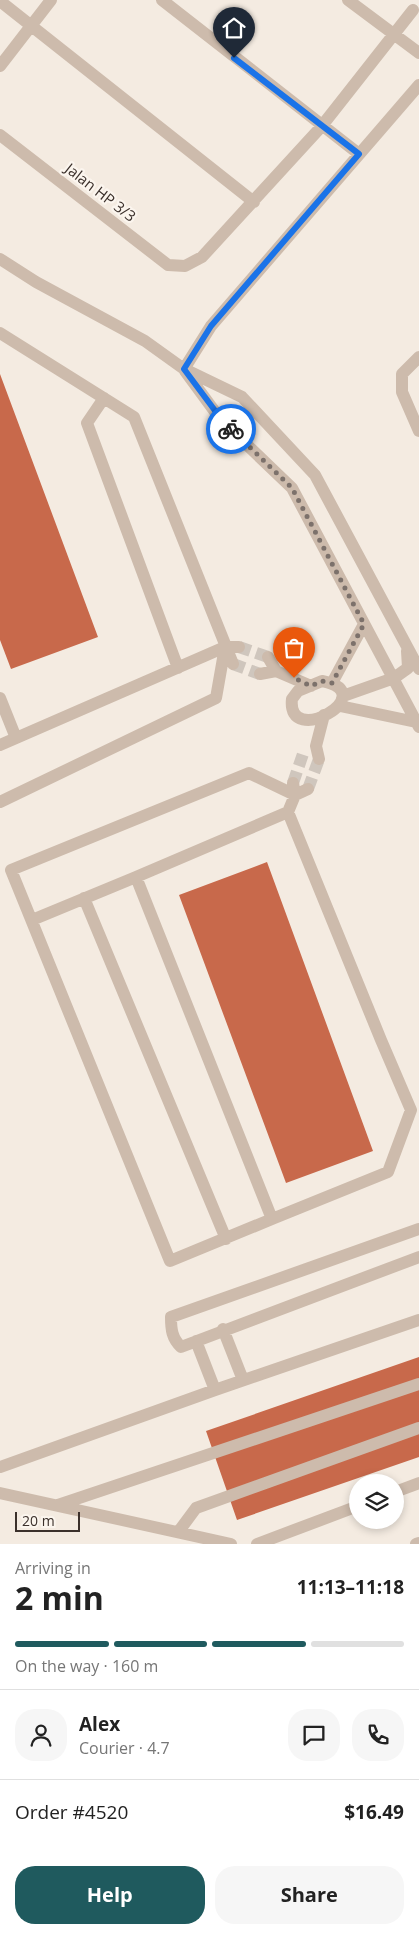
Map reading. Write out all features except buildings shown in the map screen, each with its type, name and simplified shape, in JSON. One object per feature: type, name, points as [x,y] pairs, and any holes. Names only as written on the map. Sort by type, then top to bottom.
[{"type":"street","points":[[0,66],[51,0]]},
{"type":"street","points":[[162,0],[322,127],[359,154]]},
{"type":"street","points":[[348,0],[419,53]]},
{"type":"street","points":[[0,1],[254,202],[322,127],[413,10]]},
{"type":"street","points":[[184,369],[211,326],[419,84]]},
{"type":"street","name":"Jalan HP 3/3","points":[[0,135],[168,265],[184,266],[202,257],[254,202]]},
{"type":"street","points":[[0,259],[36,282],[145,342],[184,369],[242,397],[315,475],[419,669]]},
{"type":"street","points":[[0,333],[134,417],[233,664]]},
{"type":"street","points":[[417,358],[402,374],[402,392],[419,431]]},
{"type":"street","points":[[184,369],[222,420],[292,488],[418,725]]},
{"type":"street","points":[[104,398],[86,423],[178,668]]},
{"type":"street","points":[[332,683],[364,624]]},
{"type":"street","points":[[0,745],[225,647],[239,646]]},
{"type":"street","points":[[341,701],[340,689],[332,683],[322,681],[298,691],[292,699],[294,714],[299,719],[308,721],[324,715],[341,701],[394,678],[408,668],[407,646]]},
{"type":"street","points":[[0,802],[216,698],[225,647]]},
{"type":"street","points":[[268,657],[276,671]]},
{"type":"street","points":[[260,674],[276,671],[311,686]]},
{"type":"street","points":[[0,698],[16,738]]},
{"type":"street","points":[[341,701],[418,725]]},
{"type":"street","points":[[304,751],[318,752],[324,715]]},
{"type":"street","points":[[294,789],[288,812],[380,1040],[411,1110],[388,1172],[170,1261],[11,870],[249,773],[294,789],[308,789]]},
{"type":"street","points":[[32,920],[288,812]]},
{"type":"street","points":[[136,877],[272,1219]]},
{"type":"street","points":[[84,898],[226,1239]]},
{"type":"street","points":[[419,1229],[171,1317],[171,1330],[175,1340],[181,1347],[419,1257]]},
{"type":"street","points":[[0,1467],[243,1380],[419,1320]]},
{"type":"street","points":[[223,1330],[243,1380]]},
{"type":"street","points":[[196,1341],[215,1390]]},
{"type":"street","points":[[58,1505],[419,1384]]},
{"type":"street","points":[[179,1531],[196,1508],[419,1428]]},
{"type":"street","points":[[404,1489],[419,1484]]},
{"type":"street","points":[[0,1493],[232,1544]]},
{"type":"street","points":[[257,1544],[349,1509]]},
{"type":"tunnel","points":[[239,647],[268,657]]},
{"type":"tunnel","points":[[233,664],[260,674]]},
{"type":"tunnel","points":[[293,783],[304,751]]},
{"type":"tunnel","points":[[308,789],[319,759]]},
{"type":"way so far","points":[[231,429],[292,488],[364,624],[332,683],[322,681],[311,686],[294,678]]},
{"type":"route","points":[[231,429],[222,420],[184,369],[211,326],[359,154],[234,58]]}]
